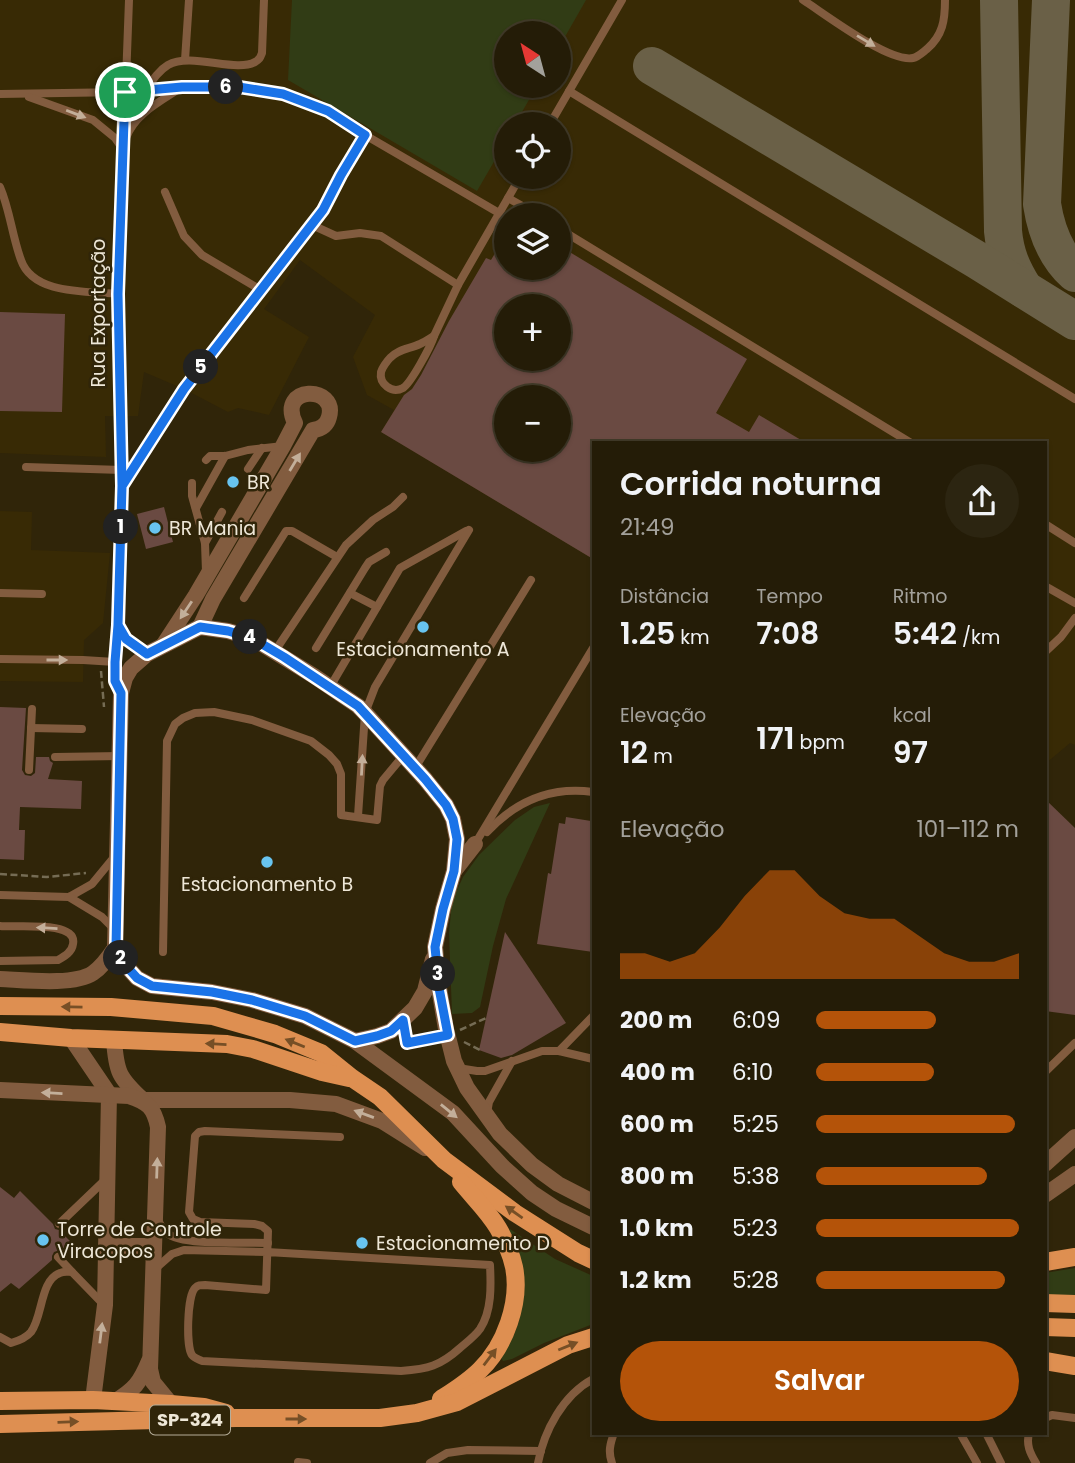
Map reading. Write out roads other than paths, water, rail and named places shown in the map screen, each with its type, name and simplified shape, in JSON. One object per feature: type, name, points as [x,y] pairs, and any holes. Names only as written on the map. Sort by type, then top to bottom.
[{"type":"main road","points":[[0,1006],[111,1007],[213,1016],[275,1034],[321,1053],[380,1097],[444,1160],[497,1226],[514,1270],[513,1310],[500,1344],[481,1369],[461,1387],[417,1413]]},
{"type":"main road","points":[[0,1032],[71,1038],[227,1044],[352,1078]]},
{"type":"main road","points":[[444,1160],[515,1213],[578,1254],[592,1260]]},
{"type":"main road","points":[[1047,1262],[1075,1257]]},
{"type":"main road","points":[[1047,1303],[1075,1304]]},
{"type":"main road","points":[[1047,1327],[1075,1328]]},
{"type":"main road","name":"SP-324","points":[[0,1424],[236,1418],[380,1419],[417,1413],[457,1402],[568,1345],[592,1337]]},
{"type":"main road","points":[[1047,1361],[1075,1366]]},
{"type":"main road","points":[[0,1401],[93,1400],[171,1404],[204,1407],[236,1418]]},
{"type":"street","points":[[162,646],[206,578],[283,446],[295,423],[292,408],[296,400],[302,394],[319,394],[330,408],[326,424],[313,430],[213,599],[200,627]]},
{"type":"street","points":[[355,1041],[391,1031],[415,1008],[425,991],[454,871],[457,839],[453,819],[446,805],[415,768],[358,706],[252,638],[200,627],[147,654],[131,668],[121,693],[115,930],[116,948],[128,968],[137,978],[152,986],[212,992],[252,1000],[305,1016],[355,1041],[453,1113],[502,1166],[532,1193],[556,1209],[592,1227]]},
{"type":"street","points":[[454,871],[475,844]]},
{"type":"street","points":[[435,947],[448,1035],[454,1061],[467,1088],[500,1134],[532,1165],[558,1184],[592,1201]]},
{"type":"street","points":[[0,979],[74,980],[90,975],[116,948]]},
{"type":"street","points":[[71,1038],[109,1094],[105,1305],[93,1400]]},
{"type":"street","points":[[114,1039],[116,1063],[121,1077],[151,1108],[158,1127],[150,1359],[153,1382],[171,1404]]},
{"type":"street","points":[[0,1090],[109,1094],[143,1100],[337,1104],[382,1121],[444,1160]]},
{"type":"street","points":[[1047,1162],[1075,1137]]},
{"type":"street","points":[[1047,1194],[1075,1174]]},
{"type":"street","points":[[106,1246],[153,1246]]},
{"type":"street","points":[[114,1402],[130,1392],[143,1378],[150,1359]]},
{"type":"lane","name":"Rua Exportação","points":[[121,693],[115,681],[122,486],[118,294],[129,0]]},
{"type":"lane","points":[[186,60],[189,0]]},
{"type":"lane","points":[[146,90],[160,71],[170,64],[186,60],[254,63],[262,53],[264,0]]},
{"type":"lane","points":[[571,88],[622,0]]},
{"type":"lane","points":[[808,1],[839,25],[887,53],[913,58],[937,41],[942,30],[945,0]]},
{"type":"lane","points":[[122,148],[129,129],[144,113],[182,87]]},
{"type":"lane","points":[[0,94],[239,87],[283,94],[328,111],[494,210]]},
{"type":"lane","points":[[571,92],[1075,399]]},
{"type":"lane","points":[[21,95],[93,120],[122,148]]},
{"type":"lane","points":[[122,486],[184,389],[323,210],[365,135]]},
{"type":"lane","points":[[0,187],[22,263],[40,283],[58,288],[118,294]]},
{"type":"lane","points":[[505,203],[513,189]]},
{"type":"lane","points":[[166,192],[184,236],[202,255],[261,290]]},
{"type":"lane","points":[[508,198],[517,203]]},
{"type":"lane","points":[[434,336],[398,351],[390,358],[381,372],[384,385],[396,390],[403,388],[415,372],[432,343],[458,285],[494,222]]},
{"type":"lane","points":[[312,225],[336,236],[360,233],[382,236],[458,285]]},
{"type":"lane","points":[[571,236],[908,441]]},
{"type":"lane","points":[[206,460],[210,456],[283,446]]},
{"type":"lane","points":[[248,470],[262,448]]},
{"type":"lane","points":[[196,508],[225,456]]},
{"type":"lane","points":[[26,467],[122,470]]},
{"type":"lane","points":[[192,483],[192,496],[205,542],[206,578]]},
{"type":"lane","points":[[275,651],[337,557],[355,535],[403,497]]},
{"type":"lane","points":[[205,542],[222,512]]},
{"type":"lane","points":[[1047,525],[1075,543]]},
{"type":"lane","points":[[330,687],[400,568],[468,530],[375,687],[365,713],[358,817]]},
{"type":"lane","points":[[244,598],[286,531],[292,531],[337,557]]},
{"type":"lane","points":[[316,648],[369,562],[386,552]]},
{"type":"lane","points":[[415,768],[531,580]]},
{"type":"lane","points":[[1047,587],[1075,603]]},
{"type":"lane","points":[[0,593],[42,594]]},
{"type":"lane","points":[[350,593],[377,607]]},
{"type":"lane","points":[[1047,650],[1074,620]]},
{"type":"lane","points":[[118,625],[126,639],[147,654]]},
{"type":"lane","points":[[475,844],[592,650]]},
{"type":"lane","points":[[0,659],[115,662]]},
{"type":"lane","points":[[29,770],[34,757],[28,743],[32,709]]},
{"type":"lane","points":[[163,952],[167,741],[175,724],[195,713],[225,713],[311,741],[337,764],[341,774],[341,815],[377,820],[380,786],[403,756]]},
{"type":"lane","points":[[31,728],[82,729]]},
{"type":"lane","points":[[55,757],[121,756]]},
{"type":"lane","points":[[475,844],[491,827],[526,801],[563,791],[592,792]]},
{"type":"lane","points":[[0,895],[69,897],[92,884],[117,854]]},
{"type":"lane","points":[[69,897],[102,917],[115,930]]},
{"type":"lane","points":[[0,926],[55,927],[68,931],[74,942],[66,956],[58,960],[0,961]]},
{"type":"lane","points":[[559,1051],[592,1017]]},
{"type":"lane","points":[[1047,1070],[1075,1044]]},
{"type":"lane","points":[[458,1068],[485,1071],[542,1051],[559,1051],[592,1059]]},
{"type":"lane","points":[[487,1113],[489,1102],[512,1061]]},
{"type":"lane","points":[[155,1216],[167,1234],[177,1238],[208,1242],[267,1247],[489,1265],[490,1296],[485,1321],[448,1359],[436,1366],[401,1371],[202,1361],[190,1353],[190,1307],[193,1289],[205,1285],[265,1290],[267,1247],[268,1231],[262,1226],[244,1223],[200,1222],[193,1219],[190,1212],[195,1136],[205,1131],[340,1137]]},
{"type":"lane","points":[[59,1224],[108,1178]]},
{"type":"lane","points":[[153,1271],[172,1254],[184,1250],[267,1247]]},
{"type":"lane","points":[[58,1257],[105,1305]]},
{"type":"lane","points":[[0,1337],[12,1343],[30,1333],[49,1281],[60,1273],[72,1272]]},
{"type":"lane","points":[[538,1463],[555,1418],[585,1383],[592,1380]]},
{"type":"lane","points":[[1047,1417],[1052,1415],[1075,1418]]},
{"type":"lane","points":[[612,1463],[610,1443],[613,1435]]},
{"type":"lane","points":[[961,1435],[977,1463]]},
{"type":"lane","points":[[987,1435],[1001,1463]]},
{"type":"lane","points":[[1028,1435],[1029,1452],[1036,1463]]},
{"type":"lane","points":[[430,1463],[447,1453],[468,1450],[541,1451]]},
{"type":"place","name":"BR","points":[[233,482]]},
{"type":"place","name":"BR Mania","points":[[155,528]]},
{"type":"place","name":"Estacionamento A","points":[[423,627]]},
{"type":"place","name":"Estacionamento B","points":[[267,862]]},
{"type":"place","name":"Torre de Controle Viracopos","points":[[43,1240]]},
{"type":"place","name":"Estacionamento D","points":[[362,1243]]}]
